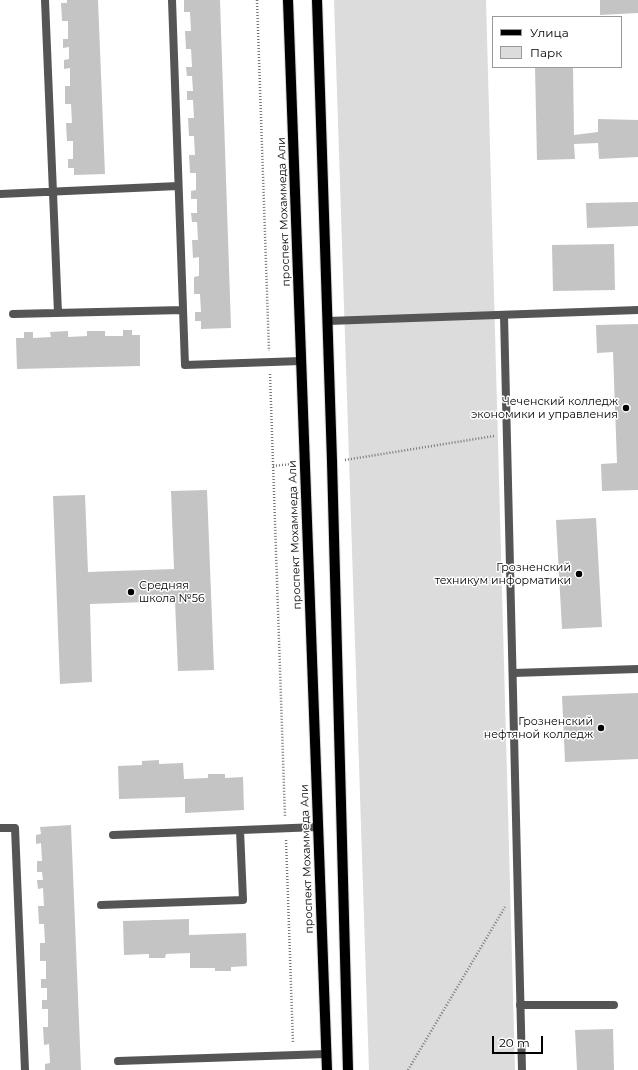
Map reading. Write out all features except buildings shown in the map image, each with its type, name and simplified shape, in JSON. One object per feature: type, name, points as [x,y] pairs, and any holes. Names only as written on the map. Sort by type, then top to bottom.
[{"type":"main road","name":"проспект Мохаммеда Али","points":[[288,0],[327,1070]]},
{"type":"main road","points":[[317,0],[328,321],[348,1070]]},
{"type":"street","points":[[45,0],[58,313]]},
{"type":"street","points":[[172,0],[185,365],[301,361]]},
{"type":"street","points":[[0,194],[178,186]]},
{"type":"street","points":[[13,314],[183,310]]},
{"type":"street","points":[[328,321],[638,310]]},
{"type":"street","points":[[504,315],[522,1070]]},
{"type":"street","points":[[513,673],[638,669]]},
{"type":"street","points":[[113,835],[318,827]]},
{"type":"street","points":[[0,828],[15,828],[25,1070]]},
{"type":"street","points":[[100,905],[243,900],[240,830]]},
{"type":"street","points":[[520,1005],[614,1005]]},
{"type":"street","points":[[118,1061],[326,1054]]},
{"type":"path","points":[[257,0],[294,1055]]},
{"type":"path","points":[[332,461],[360,459],[508,434]]},
{"type":"path","points":[[273,466],[305,463]]},
{"type":"path","points":[[408,1070],[517,886]]},
{"type":"green space","points":[[334,0],[486,0],[515,1070],[369,1070]]},
{"type":"place","name":"Чеченский колледж экономики и управления","points":[[626,408]]},
{"type":"place","name":"Грозненский техникум информатики","points":[[579,574]]},
{"type":"place","name":"Средняя школа №56","points":[[131,592]]},
{"type":"place","name":"Грозненский нефтяной колледж","points":[[601,728]]}]
